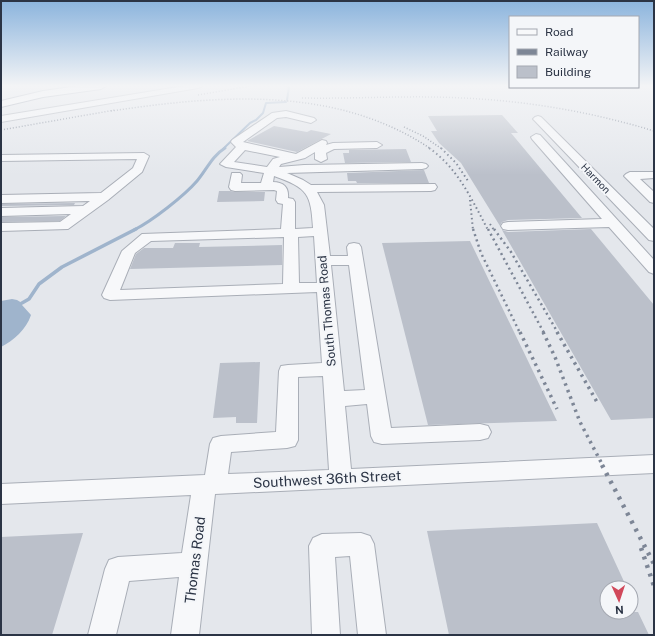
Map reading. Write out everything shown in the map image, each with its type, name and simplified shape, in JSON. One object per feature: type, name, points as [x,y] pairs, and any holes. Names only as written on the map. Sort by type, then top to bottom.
[{"type":"street","points":[[1,119],[21,116]]},
{"type":"street","points":[[274,116],[236,142],[243,146],[295,157]]},
{"type":"street","points":[[293,116],[311,120]]},
{"type":"street","name":"Harmon","points":[[538,119],[652,233]]},
{"type":"street","points":[[536,137],[652,266]]},
{"type":"street","points":[[268,179],[277,161],[301,156],[322,144]]},
{"type":"street","points":[[335,188],[320,151],[333,146],[377,145]]},
{"type":"street","points":[[243,146],[226,164],[238,171],[268,179],[283,190],[290,233],[291,288]]},
{"type":"street","points":[[259,149],[238,171],[235,187],[327,167],[422,166]]},
{"type":"street","points":[[551,153],[572,153]]},
{"type":"street","points":[[1,158],[144,156],[138,170],[104,197],[63,226],[1,226],[6,212],[26,194]]},
{"type":"street","points":[[654,175],[630,176],[654,199]]},
{"type":"street","name":"South Thomas Road","points":[[268,179],[289,177],[308,189],[318,205],[341,479]]},
{"type":"street","points":[[599,181],[634,180]]},
{"type":"street","points":[[308,189],[431,187]]},
{"type":"street","points":[[1,199],[26,194],[104,197]]},
{"type":"street","points":[[6,212],[85,210]]},
{"type":"street","points":[[602,211],[628,210]]},
{"type":"street","points":[[508,226],[613,223]]},
{"type":"street","points":[[320,232],[148,237],[129,251],[110,295],[325,287]]},
{"type":"street","points":[[628,240],[652,233]]},
{"type":"street","points":[[322,261],[355,254],[382,436],[480,432]]},
{"type":"street","name":"Thomas Road","points":[[185,635],[194,564],[210,484],[220,444],[288,440],[288,371],[332,369]]},
{"type":"street","points":[[334,398],[376,397]]},
{"type":"street","name":"Southwest 36th Street","points":[[1,494],[210,484],[652,467]]},
{"type":"street","points":[[326,635],[322,546],[362,544],[372,635]]},
{"type":"street","points":[[102,635],[118,569],[194,564]]},
{"type":"water","points":[[12,299],[22,303],[31,315],[19,334],[1,347],[1,301]]},
{"type":"building","points":[[428,116],[503,116],[518,133],[511,133],[582,218],[508,220],[502,222],[500,226],[461,163],[439,143],[431,131],[437,131]]},
{"type":"building","points":[[274,126],[307,132],[311,130],[331,134],[297,152],[247,141]]},
{"type":"building","points":[[406,149],[411,162],[345,163],[343,153],[349,153],[349,150]]},
{"type":"building","points":[[424,170],[429,183],[357,183],[356,181],[348,181],[347,173]]},
{"type":"building","points":[[219,191],[265,192],[264,201],[217,202]]},
{"type":"building","points":[[75,203],[74,205],[1,206],[1,204]]},
{"type":"building","points":[[66,216],[60,221],[1,222],[1,217]]},
{"type":"building","points":[[591,229],[654,305],[654,418],[611,420],[502,230],[508,232]]},
{"type":"building","points":[[470,241],[557,421],[428,425],[382,243]]},
{"type":"building","points":[[175,243],[200,243],[199,247],[282,245],[282,265],[130,269],[136,254],[144,248],[173,248]]},
{"type":"building","points":[[260,362],[257,423],[236,423],[236,417],[213,418],[220,363]]},
{"type":"building","points":[[597,523],[623,580],[599,580],[599,620],[639,620],[639,614],[649,635],[449,635],[427,531]]},
{"type":"building","points":[[83,533],[52,635],[1,635],[1,537]]},
{"type":"waterway","points":[[223,149],[250,123],[260,116]]},
{"type":"waterway","points":[[134,230],[184,194],[197,181],[220,151],[225,148]]},
{"type":"waterway","points":[[22,303],[29,299],[39,284],[62,267],[136,229]]},
{"type":"railway","points":[[1,130],[83,116]]},
{"type":"railway","points":[[361,116],[394,128],[431,149]]},
{"type":"railway","points":[[596,116],[654,131]]},
{"type":"railway","points":[[404,127],[423,136],[442,149]]},
{"type":"railway","points":[[429,148],[439,156],[456,175],[470,196],[488,230]]},
{"type":"railway","points":[[442,149],[456,163],[468,181]]},
{"type":"railway","points":[[470,200],[473,230]]},
{"type":"railway","points":[[490,224],[494,230]]},
{"type":"railway","points":[[473,229],[481,253],[520,333]]},
{"type":"railway","points":[[488,229],[544,333]]},
{"type":"railway","points":[[494,229],[511,252],[558,333]]},
{"type":"railway","points":[[520,332],[557,409]]},
{"type":"railway","points":[[543,332],[555,357],[580,422],[603,466]]},
{"type":"railway","points":[[557,332],[597,402]]},
{"type":"railway","points":[[602,465],[654,564]]},
{"type":"railway","points":[[641,548],[654,586]]}]
